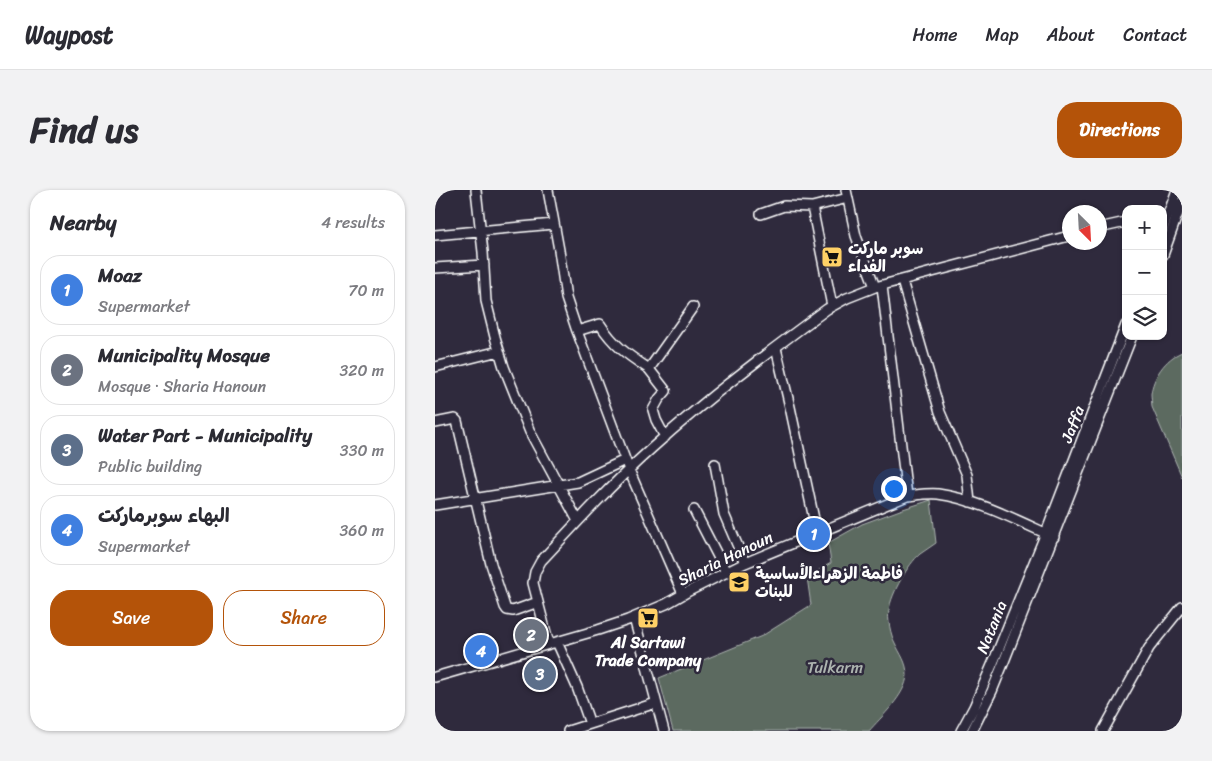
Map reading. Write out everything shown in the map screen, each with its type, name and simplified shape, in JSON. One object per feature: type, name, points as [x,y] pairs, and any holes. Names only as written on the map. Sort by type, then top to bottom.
[{"type":"street","points":[[476,190],[486,301],[499,351],[530,432],[578,522]]},
{"type":"street","points":[[548,190],[566,298],[577,331],[629,470],[683,594]]},
{"type":"street","points":[[1167,222],[1177,190]]},
{"type":"street","points":[[761,214],[784,206],[812,207],[847,194],[855,236],[879,287],[907,496]]},
{"type":"street","points":[[1167,222],[1182,202]]},
{"type":"street","points":[[812,207],[832,306]]},
{"type":"street","points":[[1107,226],[1122,223]]},
{"type":"street","points":[[435,235],[554,224]]},
{"type":"street","points":[[590,724],[577,687],[553,643],[533,583],[535,572],[541,561],[604,493],[713,395],[832,306],[847,298],[902,280],[1062,238]]},
{"type":"street","points":[[435,268],[484,265]]},
{"type":"street","points":[[902,280],[941,412],[967,475],[970,502]]},
{"type":"street","points":[[649,369],[693,307]]},
{"type":"street","points":[[577,331],[600,324],[620,349],[649,369],[666,391],[653,410],[665,437]]},
{"type":"street","name":"Jaffa","points":[[1050,535],[1122,336]]},
{"type":"street","name":"Jaffa","points":[[1050,535],[1130,340]]},
{"type":"street","points":[[775,348],[790,407],[817,533]]},
{"type":"street","points":[[435,366],[499,351]]},
{"type":"street","points":[[435,423],[455,419],[457,421],[491,564],[505,607],[507,610],[513,611],[538,602]]},
{"type":"street","points":[[435,505],[584,480],[625,460]]},
{"type":"street","points":[[715,464],[723,514],[745,563]]},
{"type":"street","name":"Sharia Hanoun","points":[[435,677],[634,618],[658,608],[745,563],[907,496],[937,494],[970,502],[1050,535]]},
{"type":"street","points":[[695,510],[725,572]]},
{"type":"street","name":"Natania","points":[[961,731],[974,707],[1050,535]]},
{"type":"street","name":"Natania","points":[[972,731],[996,682],[1050,535]]},
{"type":"street","points":[[1103,731],[1149,648],[1182,607]]},
{"type":"street","points":[[634,618],[664,731]]},
{"type":"street","points":[[568,731],[656,702]]},
{"type":"green space","points":[[1182,352],[1182,477],[1152,407],[1151,394],[1154,381],[1161,369],[1170,359]]},
{"type":"green space","name":"Tulkarm","points":[[931,500],[936,543],[920,554],[905,572],[890,603],[889,622],[892,636],[906,666],[906,683],[898,698],[869,731],[673,731],[659,678],[762,636],[811,605],[807,577],[831,563],[828,543],[862,524]]},
{"type":"place","name":"سوبر ماركت الفداء","points":[[832,257]]},
{"type":"place","name":"Moaz","points":[[814,534]]},
{"type":"place","name":"فاطمة الزهراءالأساسية للبنات","points":[[739,582]]},
{"type":"place","name":"Al Sartawi Trade Company","points":[[648,618]]},
{"type":"place","name":"Municipality Mosque","points":[[531,635]]},
{"type":"place","name":"البهاء سوبرماركت","points":[[481,651]]},
{"type":"place","name":"Water Part - Municipality","points":[[540,674]]}]
